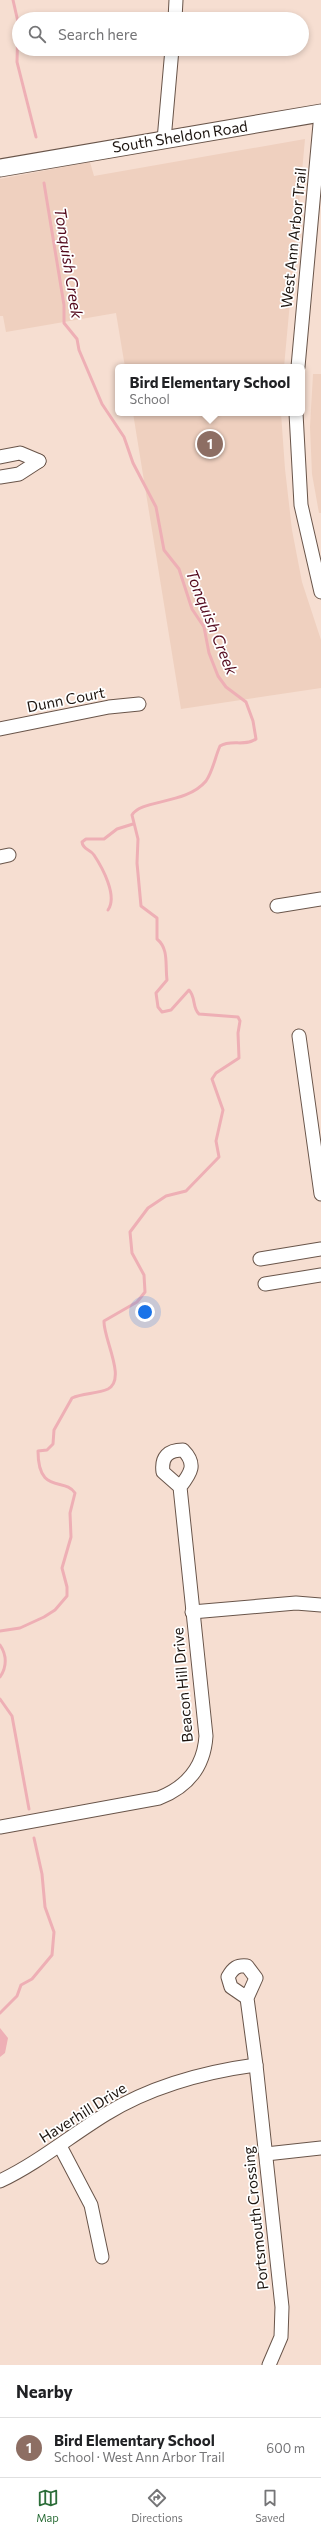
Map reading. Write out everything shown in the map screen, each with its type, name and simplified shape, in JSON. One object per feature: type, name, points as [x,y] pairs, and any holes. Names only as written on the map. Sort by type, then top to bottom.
[{"type":"main road","name":"South Sheldon Road","points":[[0,168],[321,113]]},
{"type":"street","points":[[175,12],[176,0]]},
{"type":"street","points":[[164,140],[171,56]]},
{"type":"street","name":"West Ann Arbor Trail","points":[[298,364],[321,113]]},
{"type":"street","points":[[296,416],[301,505],[320,585]]},
{"type":"street","points":[[0,457],[20,453],[39,461],[19,474],[0,477]]},
{"type":"street","name":"Dunn Court","points":[[0,729],[109,707],[139,704]]},
{"type":"street","points":[[277,906],[321,899]]},
{"type":"street","points":[[299,1036],[321,1194]]},
{"type":"street","points":[[260,1259],[321,1249]]},
{"type":"street","points":[[265,1284],[321,1274]]},
{"type":"street","points":[[180,1487],[192,1612]]},
{"type":"street","name":"Beacon Hill Drive","points":[[0,1827],[159,1798],[178,1789],[192,1776],[202,1757],[206,1736],[192,1612],[296,1603],[321,1605]]},
{"type":"street","name":"Portsmouth Crossing","points":[[247,1998],[266,2154],[282,2320],[278,2346],[269,2365]]},
{"type":"street","name":"Haverhill Drive","points":[[0,2181],[60,2146],[107,2114],[154,2091],[204,2074],[256,2064]]},
{"type":"street","points":[[60,2146],[91,2205],[102,2257]]},
{"type":"street","points":[[266,2154],[321,2148]]},
{"type":"shaded area","points":[[305,139],[284,364],[124,364],[116,313],[6,332],[3,316],[0,316],[0,179],[90,162],[94,176]]},
{"type":"shaded area","points":[[313,374],[321,374],[321,513],[319,513],[312,474],[310,427]]},
{"type":"shaded area","points":[[133,416],[281,416],[285,469],[292,530],[302,582],[321,640],[321,688],[181,709]]},
{"type":"shaded area","points":[[0,2028],[8,2038],[5,2053],[0,2057]]},
{"type":"waterway","name":"Tonquish Creek","points":[[13,0],[16,12]]},
{"type":"waterway","name":"Tonquish Creek","points":[[17,56],[17,62],[36,137]]},
{"type":"waterway","name":"Tonquish Creek","points":[[0,1631],[20,1628],[44,1617],[55,1610],[67,1596],[67,1587],[62,1568],[71,1537],[70,1513],[75,1493],[71,1488],[53,1482],[42,1474],[39,1465],[38,1451],[47,1450],[53,1444],[54,1430],[72,1398],[104,1391],[113,1384],[115,1368],[104,1321],[137,1302],[145,1292],[144,1275],[132,1253],[130,1232],[148,1208],[166,1196],[186,1191],[219,1157],[216,1141],[223,1110],[212,1079],[216,1073],[239,1058],[238,1033],[240,1021],[238,1017],[199,1014],[195,1009],[193,996],[189,990],[171,1010],[162,1012],[158,1007],[156,993],[167,980],[166,957],[163,947],[157,939],[157,918],[141,906],[137,863],[138,839],[132,815],[137,810],[145,806],[176,798],[197,789],[206,781],[220,746],[229,743],[247,742],[256,739],[253,721],[246,702],[226,687],[218,676],[209,653],[204,627],[192,609],[179,569],[164,550],[156,507],[133,463],[124,437],[102,404],[79,350],[77,339],[64,323],[64,305],[44,183]]},
{"type":"waterway","points":[[108,910],[111,904],[108,882],[94,855],[84,847],[82,842],[86,839],[104,839],[117,829],[133,824]]},
{"type":"waterway","name":"Tonquish Creek","points":[[0,1645],[5,1657],[5,1665],[0,1677]]},
{"type":"waterway","name":"Tonquish Creek","points":[[0,1699],[12,1716],[29,1809]]},
{"type":"waterway","name":"Tonquish Creek","points":[[0,2013],[17,1996],[21,1985],[32,1979],[52,1955],[54,1932],[45,1907],[42,1874],[34,1838]]},
{"type":"place","name":"Bird Elementary School","points":[[210,444]]}]
